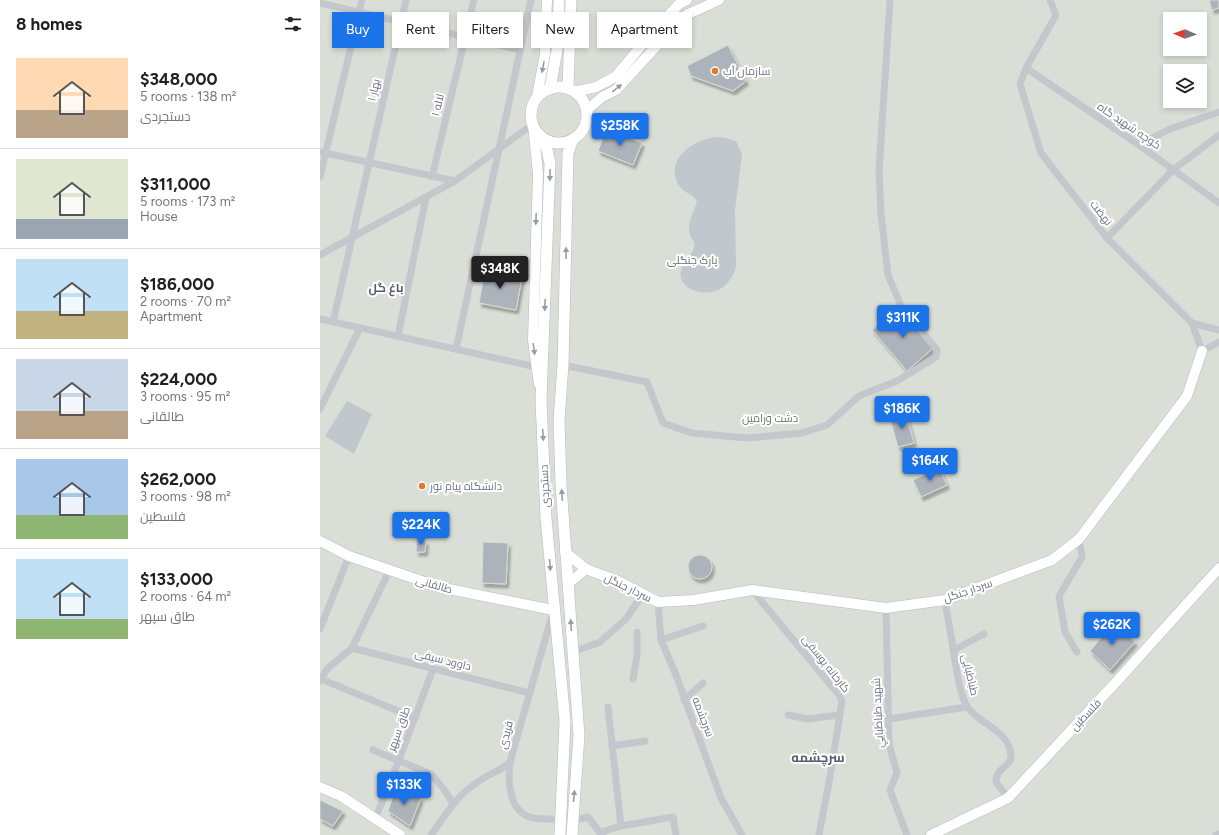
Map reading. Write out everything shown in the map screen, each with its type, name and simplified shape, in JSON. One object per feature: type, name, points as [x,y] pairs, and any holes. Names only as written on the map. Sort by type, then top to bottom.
[{"type":"main road","points":[[550,89],[558,44],[559,0]]},
{"type":"main road","points":[[571,90],[572,0]]},
{"type":"main road","points":[[561,87],[571,90],[584,104],[586,111],[584,127],[573,139],[560,142],[542,138],[533,124],[532,110],[537,97],[550,89],[561,87]]},
{"type":"main road","name":"دستجردی","points":[[542,138],[550,163],[541,400],[546,518],[553,610],[565,721],[565,749],[560,835]]},
{"type":"main road","name":"دستجردی","points":[[572,835],[578,735],[565,552],[559,420],[563,365],[568,153],[573,139]]},
{"type":"street","points":[[320,3],[359,12],[362,0]]},
{"type":"street","name":"بهار ۱","points":[[403,12],[406,0]]},
{"type":"street","name":"لاله ۱","points":[[471,12],[474,0]]},
{"type":"street","points":[[456,349],[531,0]]},
{"type":"street","points":[[537,97],[545,54],[547,0]]},
{"type":"street","points":[[571,90],[596,87],[615,77],[658,26],[679,4],[687,0]]},
{"type":"street","points":[[586,111],[602,97],[616,90],[684,16],[720,0]]},
{"type":"street","points":[[563,365],[647,382],[663,423],[692,433],[747,438],[802,433],[827,425],[859,396],[897,381],[936,357],[937,350],[900,306],[888,275],[881,214],[879,171],[890,0]]},
{"type":"street","name":"نهضت","points":[[1050,0],[1056,16],[1026,68],[1020,84],[1041,154],[1107,238],[1192,323],[1202,351]]},
{"type":"street","points":[[320,177],[323,152],[350,48]]},
{"type":"street","name":"بهار ۱","points":[[333,322],[395,48]]},
{"type":"street","name":"لاله ۱","points":[[432,177],[463,48]]},
{"type":"street","points":[[511,48],[520,50]]},
{"type":"street","name":"کوچه شهید گاه","points":[[1026,68],[1139,145],[1219,203]]},
{"type":"street","points":[[1139,145],[1170,129],[1219,112]]},
{"type":"street","points":[[320,255],[455,181],[533,124]]},
{"type":"street","points":[[533,124],[538,174],[533,340],[541,400]]},
{"type":"street","points":[[1107,238],[1173,170],[1219,135]]},
{"type":"street","points":[[323,152],[455,181]]},
{"type":"street","points":[[398,336],[426,197]]},
{"type":"street","points":[[320,319],[536,367]]},
{"type":"street","points":[[1192,323],[1219,330]]},
{"type":"street","points":[[320,409],[360,328]]},
{"type":"street","points":[[1202,351],[1219,342]]},
{"type":"street","name":"سردار جنگل","points":[[565,552],[586,569],[618,581],[642,595],[658,602],[694,600],[752,590],[886,608],[945,600],[1052,560],[1079,539],[1187,396],[1202,351]]},
{"type":"street","points":[[1077,652],[1065,632],[1059,596],[1082,557],[1079,539]]},
{"type":"street","name":"طالقانی","points":[[320,541],[349,556],[439,588],[553,610]]},
{"type":"street","points":[[320,629],[349,556]]},
{"type":"street","name":"فلسطین","points":[[931,835],[1008,798],[1118,680],[1219,568]]},
{"type":"street","points":[[568,584],[586,569]]},
{"type":"street","points":[[388,570],[352,648],[323,668],[320,680],[415,718]]},
{"type":"street","name":"کارخانه یوسفی","points":[[752,590],[839,695],[842,702],[819,835]]},
{"type":"street","points":[[573,652],[600,642],[626,619],[642,595]]},
{"type":"street","name":"طباطبایی","points":[[945,600],[961,692],[967,707],[1004,737],[1008,745],[1011,758],[1008,763],[997,773],[996,782],[1008,798]]},
{"type":"street","name":"سرچشمه","points":[[658,602],[661,640],[721,798],[742,835]]},
{"type":"street","name":"شهيد طباطبايي","points":[[886,608],[889,744],[897,773],[890,790],[907,835]]},
{"type":"street","name":"فریدی","points":[[431,835],[453,803],[482,779],[502,770],[510,762],[553,610]]},
{"type":"street","points":[[661,640],[703,626]]},
{"type":"street","points":[[633,679],[637,656],[636,632]]},
{"type":"street","points":[[954,650],[984,634]]},
{"type":"street","name":"داوود سیفی","points":[[352,648],[529,693]]},
{"type":"street","name":"طاق سپهر","points":[[375,819],[399,760],[433,668]]},
{"type":"street","points":[[684,700],[703,683]]},
{"type":"street","points":[[608,707],[621,826]]},
{"type":"street","points":[[888,719],[967,707]]},
{"type":"street","points":[[788,715],[808,719],[839,715]]},
{"type":"street","points":[[612,746],[645,741]]},
{"type":"street","points":[[373,750],[431,774],[453,803]]},
{"type":"street","points":[[510,762],[508,775],[510,789],[514,801],[521,812],[529,817],[539,819],[560,819]]},
{"type":"street","points":[[320,787],[341,796],[400,835]]},
{"type":"street","points":[[572,821],[588,817],[602,833],[621,826],[672,817],[676,835]]},
{"type":"green space","name":"دشت ورامین","points":[[320,0],[1219,0],[1219,835],[320,835]]},
{"type":"shaded area","points":[[718,137],[736,141],[742,154],[735,211],[736,266],[732,278],[722,288],[710,292],[700,292],[690,289],[681,278],[684,263],[693,251],[694,247],[694,242],[689,232],[689,227],[697,202],[694,197],[679,186],[675,176],[675,167],[678,159],[691,146],[709,138]]},
{"type":"shaded area","points":[[347,401],[372,414],[354,454],[325,436]]},
{"type":"building","points":[[1209,0],[1219,0],[1219,8],[1212,10]]},
{"type":"building","name":"سازمان آب","points":[[728,45],[746,81],[733,91],[691,76],[687,66]]},
{"type":"building","points":[[606,130],[642,143],[633,165],[598,151]]},
{"type":"building","points":[[485,270],[522,277],[516,310],[479,303]]},
{"type":"building","points":[[898,308],[933,348],[907,371],[872,330]]},
{"type":"building","points":[[906,414],[914,443],[898,447],[890,418]]},
{"type":"building","points":[[939,468],[947,485],[921,497],[913,480]]},
{"type":"building","points":[[417,540],[426,541],[425,552],[416,552]]},
{"type":"building","points":[[483,542],[508,543],[506,584],[482,583]]},
{"type":"building","points":[[700,555],[709,558],[712,567],[709,576],[700,579],[691,576],[688,567],[691,558]]},
{"type":"building","points":[[1114,623],[1135,642],[1110,670],[1090,651]]},
{"type":"building","points":[[396,788],[421,798],[410,826],[388,811]]},
{"type":"building","points":[[320,800],[343,811],[333,826],[320,819]]},
{"type":"place","name":"سازمان آب","points":[[715,71]]},
{"type":"place","name":"دانشگاه پیام نور","points":[[422,486]]},
{"type":"district","name":"باغ گل","points":[[386,288]]},
{"type":"district","name":"سرچشمه","points":[[818,757]]},
{"type":"park label","name":"پارک جنگلی","points":[[692,260]]}]
